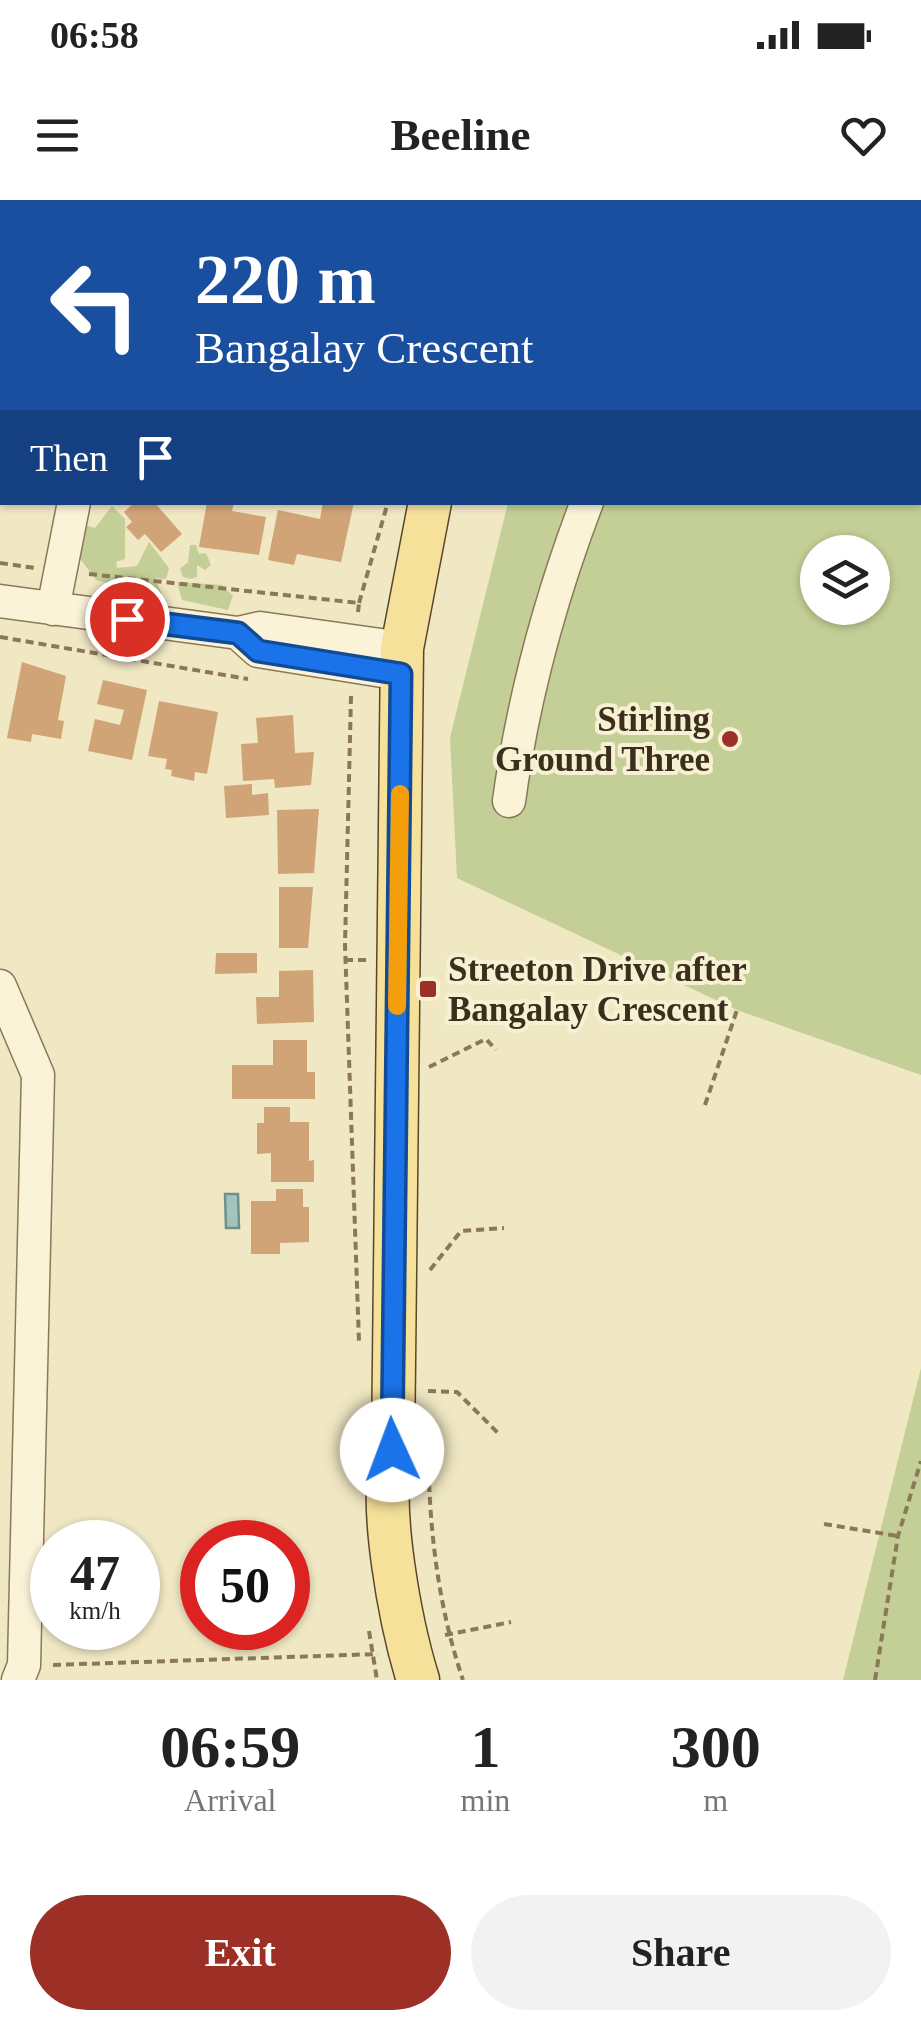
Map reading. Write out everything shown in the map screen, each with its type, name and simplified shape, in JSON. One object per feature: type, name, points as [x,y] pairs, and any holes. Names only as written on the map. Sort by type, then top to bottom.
[{"type":"main road","points":[[418,1680],[396,1580],[386,1470],[392,1450],[402,661],[429,505]]},
{"type":"main road","points":[[392,1450],[400,1468],[420,1611],[439,1680]]},
{"type":"street","points":[[54,610],[73,505]]},
{"type":"street","points":[[509,801],[516,750],[555,587],[586,505]]},
{"type":"street","points":[[0,602],[238,633],[260,628],[353,653],[402,661]]},
{"type":"street","points":[[0,986],[38,1075],[21,1673]]},
{"type":"path","points":[[360,1358],[345,944],[353,653],[359,604],[387,505]]},
{"type":"path","points":[[0,563],[359,604]]},
{"type":"path","points":[[0,637],[254,680]]},
{"type":"path","points":[[705,1104],[737,1010]]},
{"type":"path","points":[[425,1070],[486,1039],[496,1050]]},
{"type":"path","points":[[427,1273],[462,1231],[504,1228]]},
{"type":"path","points":[[428,1391],[457,1392],[498,1432]]},
{"type":"path","points":[[875,1680],[898,1536],[921,1461]]},
{"type":"path","points":[[824,1524],[898,1536]]},
{"type":"path","points":[[368,1616],[370,1656],[378,1680]]},
{"type":"path","points":[[448,1634],[511,1622]]},
{"type":"path","points":[[21,1673],[370,1656]]},
{"type":"green space","name":"Stirling Ground Three","points":[[508,505],[921,505],[921,1075],[737,1010],[457,878],[450,738]]},
{"type":"green space","points":[[112,506],[125,519],[125,559],[116,562],[117,568],[137,566],[149,542],[169,568],[166,579],[155,578],[164,599],[96,580],[78,556],[84,525],[95,528]]},
{"type":"green space","points":[[190,545],[196,545],[199,554],[206,553],[211,565],[205,570],[197,565],[197,577],[191,579],[183,577],[180,569],[188,562]]},
{"type":"green space","points":[[177,582],[222,585],[233,596],[228,610],[182,600]]},
{"type":"green space","points":[[921,1368],[921,1680],[843,1680]]},
{"type":"water","points":[[225,1194],[238,1194],[239,1228],[226,1228]]},
{"type":"building","points":[[132,505],[157,505],[182,534],[161,552],[145,534],[138,540],[126,527],[132,522],[124,512]]},
{"type":"building","points":[[206,505],[233,505],[232,511],[266,517],[259,555],[199,547]]},
{"type":"building","points":[[322,505],[353,505],[341,562],[297,554],[294,565],[268,560],[278,510],[320,519]]},
{"type":"building","points":[[22,662],[66,676],[58,720],[64,721],[61,739],[32,734],[31,742],[7,738]]},
{"type":"building","points":[[103,680],[147,690],[132,760],[88,751],[95,719],[120,725],[124,710],[97,704]]},
{"type":"building","points":[[159,701],[218,712],[207,774],[195,772],[194,781],[171,776],[172,770],[165,769],[167,759],[148,756]]},
{"type":"building","points":[[293,715],[295,753],[314,752],[311,785],[275,788],[274,779],[243,781],[241,744],[258,743],[256,718]]},
{"type":"building","points":[[252,784],[252,795],[268,793],[269,815],[226,818],[224,786]]},
{"type":"building","points":[[319,809],[314,873],[278,874],[277,810]]},
{"type":"building","points":[[279,887],[313,887],[308,948],[279,948]]},
{"type":"building","points":[[216,953],[257,953],[257,973],[215,974]]},
{"type":"building","points":[[313,970],[314,1022],[257,1024],[256,997],[279,997],[279,971]]},
{"type":"building","points":[[273,1040],[307,1040],[307,1072],[315,1072],[315,1099],[232,1099],[232,1065],[273,1065]]},
{"type":"building","points":[[264,1107],[290,1107],[290,1122],[309,1122],[309,1161],[314,1160],[314,1182],[271,1182],[271,1153],[257,1154],[257,1123],[264,1123]]},
{"type":"building","points":[[276,1189],[303,1189],[303,1207],[309,1207],[309,1242],[280,1243],[280,1254],[251,1254],[251,1201],[276,1201]]},
{"type":"slow traffic","points":[[397,1006],[400,794]]},
{"type":"place","name":"Stirling Ground Three","points":[[730,739]]},
{"type":"place","name":"Streeton Drive after Bangalay Crescent","points":[[428,989]]},
{"type":"route","points":[[127,619],[238,633],[258,651],[401,674],[392,1450]]}]
